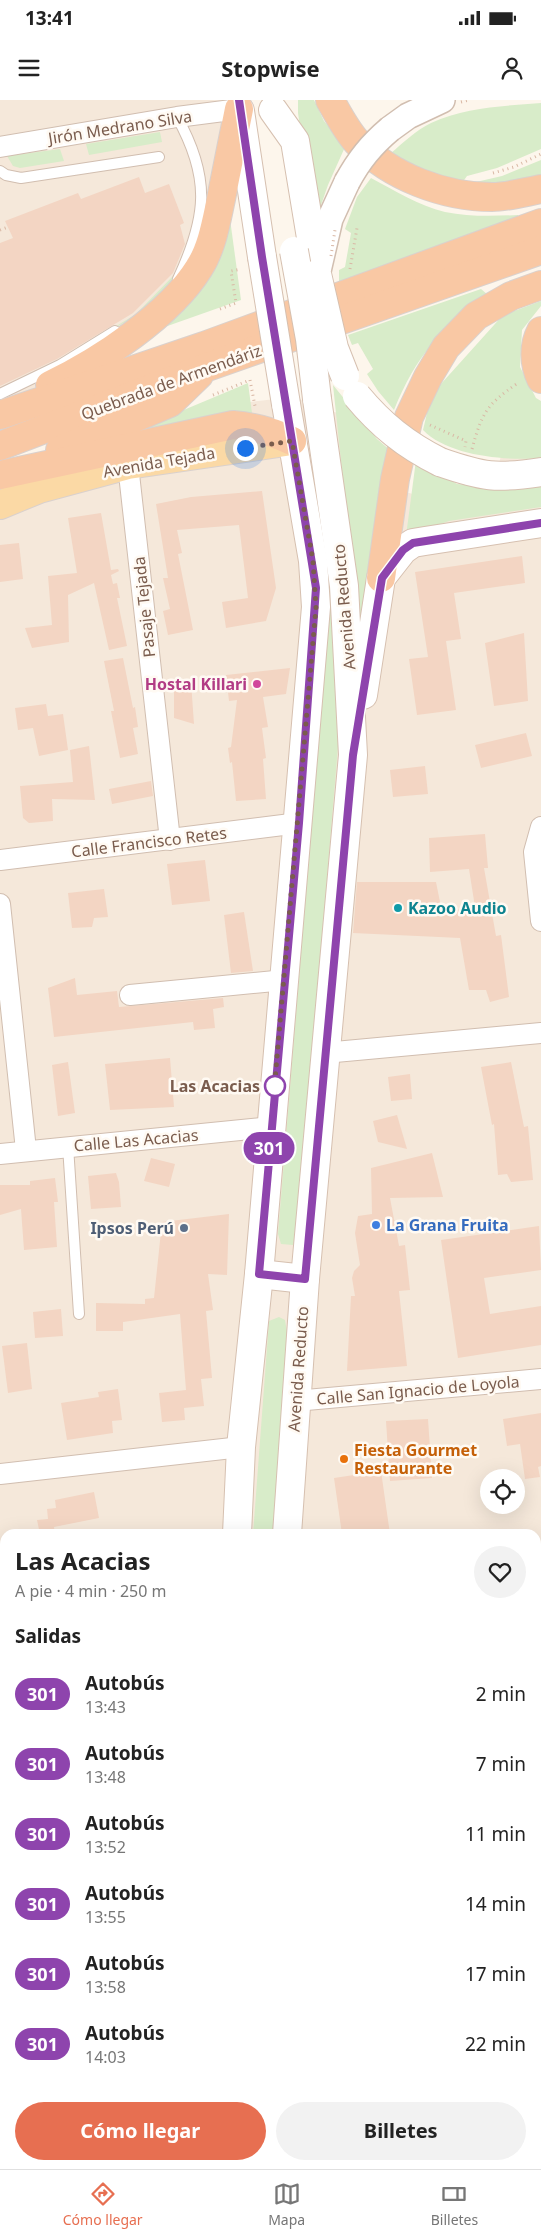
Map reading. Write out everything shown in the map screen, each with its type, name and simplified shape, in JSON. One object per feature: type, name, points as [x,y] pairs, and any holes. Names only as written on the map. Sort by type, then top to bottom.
[{"type":"highway","points":[[330,100],[357,142],[407,178],[451,192],[493,197],[541,189]]},
{"type":"highway","points":[[66,378],[144,327],[184,288],[200,268],[213,237],[239,105]]},
{"type":"highway","name":"Quebrada de Armendáriz","points":[[0,446],[205,357],[541,223]]},
{"type":"highway","name":"Quebrada de Armendáriz","points":[[0,415],[205,357],[541,250]]},
{"type":"highway","points":[[382,578],[395,479],[409,417],[428,377],[446,347],[476,316],[510,296],[541,285]]},
{"type":"highway","points":[[539,374],[536,348],[541,332]]},
{"type":"highway","points":[[0,410],[66,378],[150,344],[184,338],[205,357],[170,403],[59,451],[0,457]]},
{"type":"highway","points":[[0,476],[233,425],[255,427],[276,433],[292,441]]},
{"type":"main road","name":"Avenida Reducto","points":[[236,1529],[241,1447],[259,1274],[299,823],[316,588],[286,404],[253,263],[239,105]]},
{"type":"main road","points":[[273,105],[311,239],[334,348],[351,386],[374,417],[394,435],[416,450],[440,462],[472,473],[504,478],[541,472]]},
{"type":"main road","name":"Avenida Reducto","points":[[287,1529],[295,1401],[324,1053],[353,755],[344,586],[310,339],[311,239]]},
{"type":"main road","name":"Avenida Tejada","points":[[0,505],[39,489],[128,465],[292,441]]},
{"type":"main road","points":[[353,755],[382,578],[398,555],[413,543],[541,523]]},
{"type":"main road","points":[[259,1274],[305,1279]]},
{"type":"street","points":[[311,239],[358,162],[373,144],[408,116],[442,100]]},
{"type":"street","name":"Jirón Medrano Silva","points":[[0,147],[239,105]]},
{"type":"street","name":"Pasaje Tejada","points":[[128,465],[170,840]]},
{"type":"street","name":"Calle Francisco Retes","points":[[0,860],[299,823]]},
{"type":"street","points":[[541,828],[534,852],[541,921]]},
{"type":"street","points":[[0,904],[26,1150]]},
{"type":"street","points":[[130,995],[285,980]]},
{"type":"street","points":[[324,1053],[541,1034]]},
{"type":"street","name":"Calle Las Acacias","points":[[0,1154],[271,1128]]},
{"type":"street","name":"Calle San Ignacio de Loyola","points":[[295,1401],[541,1379]]},
{"type":"street","points":[[0,1474],[241,1447]]},
{"type":"lane","points":[[171,285],[178,278],[190,251],[202,201],[199,168],[191,145],[177,117]]},
{"type":"lane","points":[[0,171],[6,175],[21,178],[159,158]]},
{"type":"lane","points":[[0,394],[60,365],[122,327]]},
{"type":"lane","points":[[68,1146],[79,1314]]},
{"type":"path","points":[[489,174],[514,167],[541,154]]},
{"type":"path","points":[[0,225],[1,230],[8,227]]},
{"type":"path","points":[[350,269],[357,228]]},
{"type":"path","points":[[220,308],[236,303],[231,271],[253,263]]},
{"type":"path","points":[[472,450],[483,414],[501,395],[539,374]]},
{"type":"path","points":[[222,391],[250,380],[256,412]]},
{"type":"path","points":[[437,429],[466,441],[465,448]]},
{"type":"shaded area","points":[[0,100],[234,100],[215,193],[182,285],[40,385],[0,404]]},
{"type":"shaded area","points":[[292,397],[343,415],[371,484],[447,502],[491,497],[504,443],[541,436],[541,1529],[0,1529],[0,482],[225,405]]},
{"type":"green space","points":[[298,100],[314,100],[324,121],[345,147],[328,185],[314,225],[298,113]]},
{"type":"green space","points":[[541,103],[541,149],[497,168],[467,176],[462,183],[414,166],[391,153],[420,129],[444,118],[471,110]]},
{"type":"green space","points":[[160,132],[162,142],[89,155],[86,144]]},
{"type":"green space","points":[[60,149],[64,161],[20,168],[13,166],[7,156]]},
{"type":"green space","points":[[541,160],[541,180],[525,184],[476,184],[476,182],[502,176]]},
{"type":"green space","points":[[371,178],[426,206],[445,212],[491,216],[518,215],[519,222],[339,285],[339,270],[345,267],[351,233],[345,229],[357,197]]},
{"type":"green space","points":[[230,219],[241,300],[142,335]]},
{"type":"green space","points":[[175,274],[177,277],[136,315],[59,363],[59,361],[136,314]]},
{"type":"green space","points":[[481,289],[488,295],[443,332],[421,358],[394,410],[367,374],[373,369],[358,343],[352,345],[348,335]]},
{"type":"green space","points":[[541,301],[541,306],[522,330],[520,367],[536,398],[541,401],[541,458],[511,459],[478,455],[447,446],[423,430],[427,413],[440,385],[503,315]]},
{"type":"green space","points":[[248,383],[252,413],[105,443]]},
{"type":"green space","points":[[333,385],[377,439],[391,451],[362,634],[358,622]]},
{"type":"green space","points":[[416,460],[457,484],[515,488],[541,484],[541,507],[449,521],[406,536]]},
{"type":"green space","points":[[326,582],[333,582],[340,723],[297,1237],[293,1245],[281,1244],[278,1234],[310,843]]},
{"type":"green space","points":[[279,1317],[285,1320],[287,1332],[275,1529],[253,1529],[269,1321]]},
{"type":"building","points":[[139,177],[145,193],[169,184],[184,223],[180,225],[185,244],[173,273],[133,313],[57,359],[0,386],[0,243],[13,238],[5,221],[78,193],[81,199]]},
{"type":"building","points":[[262,491],[276,588],[266,621],[226,628],[222,602],[248,598],[239,525],[177,530],[182,553],[178,554],[193,630],[168,635],[163,611],[170,609],[163,578],[168,578],[156,504],[191,497]]},
{"type":"building","points":[[101,513],[111,570],[118,569],[119,571],[111,575],[113,584],[117,583],[120,598],[117,598],[127,646],[109,650],[94,583],[68,595],[69,642],[32,648],[25,628],[52,625],[48,576],[77,573],[68,518]]},
{"type":"building","points":[[19,543],[23,579],[0,582],[0,545]]},
{"type":"building","points":[[522,556],[525,583],[454,593],[461,639],[446,641],[456,710],[417,715],[409,659],[428,657],[415,572]]},
{"type":"building","points":[[524,633],[528,701],[494,706],[485,643]]},
{"type":"building","points":[[123,658],[133,708],[135,707],[138,727],[133,728],[138,754],[120,758],[111,711],[114,711],[104,661]]},
{"type":"building","points":[[290,668],[286,694],[263,697],[268,727],[262,728],[266,758],[263,759],[266,799],[236,801],[232,762],[230,763],[228,748],[231,747],[237,700],[229,701],[226,675]]},
{"type":"building","points":[[191,682],[194,724],[174,718],[174,683]]},
{"type":"building","points":[[46,704],[48,716],[63,714],[68,750],[39,756],[33,728],[18,730],[15,708]]},
{"type":"building","points":[[526,733],[532,756],[481,768],[475,745]]},
{"type":"building","points":[[89,746],[95,800],[52,799],[53,821],[29,823],[23,818],[20,786],[73,782],[70,750]]},
{"type":"building","points":[[425,766],[428,794],[393,797],[390,770]]},
{"type":"building","points":[[151,781],[153,796],[112,804],[109,789]]},
{"type":"building","points":[[485,834],[488,868],[484,868],[496,936],[501,935],[509,997],[490,1002],[486,990],[469,990],[460,938],[353,933],[357,882],[436,882],[442,912],[475,907],[469,869],[430,872],[429,838]]},
{"type":"building","points":[[205,860],[210,901],[172,905],[167,864]]},
{"type":"building","points":[[104,889],[108,917],[94,918],[92,927],[72,928],[68,893]]},
{"type":"building","points":[[244,912],[253,971],[231,973],[224,915]]},
{"type":"building","points":[[75,978],[77,995],[117,991],[119,1007],[223,998],[224,1007],[213,1009],[215,1028],[194,1030],[193,1022],[54,1037],[48,988]]},
{"type":"building","points":[[170,1058],[174,1107],[110,1110],[105,1064]]},
{"type":"building","points":[[68,1062],[75,1113],[58,1116],[52,1065]]},
{"type":"building","points":[[511,1062],[524,1127],[528,1126],[533,1180],[511,1182],[507,1174],[498,1175],[494,1124],[492,1125],[481,1067]]},
{"type":"building","points":[[410,1074],[412,1099],[391,1101],[388,1077]]},
{"type":"building","points":[[397,1115],[407,1149],[378,1142],[373,1121]]},
{"type":"building","points":[[432,1153],[443,1197],[390,1198],[399,1246],[405,1245],[410,1290],[399,1291],[407,1366],[347,1371],[351,1296],[355,1296],[352,1278],[354,1271],[360,1265],[355,1233],[358,1216],[372,1214],[371,1168]]},
{"type":"building","points":[[151,1158],[175,1164],[169,1187],[144,1181]]},
{"type":"building","points":[[116,1173],[119,1182],[121,1207],[91,1209],[88,1176]]},
{"type":"building","points":[[55,1178],[58,1202],[54,1202],[57,1247],[24,1250],[21,1209],[0,1215],[0,1185],[30,1185],[30,1181]]},
{"type":"building","points":[[229,1214],[227,1275],[208,1274],[213,1310],[206,1311],[212,1378],[201,1379],[204,1406],[184,1408],[185,1420],[162,1422],[159,1393],[186,1390],[180,1314],[123,1322],[123,1331],[96,1331],[96,1303],[145,1304],[145,1299],[154,1298],[162,1222]]},
{"type":"building","points":[[539,1226],[541,1270],[484,1278],[490,1314],[541,1306],[541,1345],[458,1358],[441,1240]]},
{"type":"building","points":[[61,1309],[63,1336],[35,1338],[33,1312]]},
{"type":"building","points":[[27,1343],[32,1389],[8,1393],[2,1346]]},
{"type":"building","points":[[118,1389],[122,1420],[112,1421],[113,1433],[67,1440],[61,1403],[99,1397],[98,1392]]},
{"type":"building","points":[[541,1413],[541,1466],[538,1467],[540,1477],[525,1479],[520,1444],[507,1446],[503,1419]]},
{"type":"building","points":[[428,1419],[432,1478],[390,1481],[386,1421]]},
{"type":"building","points":[[381,1471],[389,1529],[341,1529],[334,1478]]},
{"type":"building","points":[[94,1492],[99,1518],[54,1527],[54,1529],[39,1529],[37,1520],[48,1519],[47,1509],[56,1508],[55,1500]]},
{"type":"bus line","name":"301","points":[[239,100],[262,257],[316,588],[299,823],[259,1274],[305,1279],[353,755],[382,578],[394,560],[413,543],[541,523]]},
{"type":"place","name":"Hostal Killari","points":[[257,684]]},
{"type":"place","name":"Kazoo Audio","points":[[398,908]]},
{"type":"place","name":"Las Acacias","points":[[275,1086]]},
{"type":"place","name":"La Grana Fruita","points":[[376,1225]]},
{"type":"place","name":"Ipsos Perú","points":[[184,1228]]},
{"type":"place","name":"Fiesta Gourmet Restaurante","points":[[344,1459]]},
{"type":"route","points":[[245,448],[292,441],[316,588],[299,823],[274,1092],[275,1086]]}]
